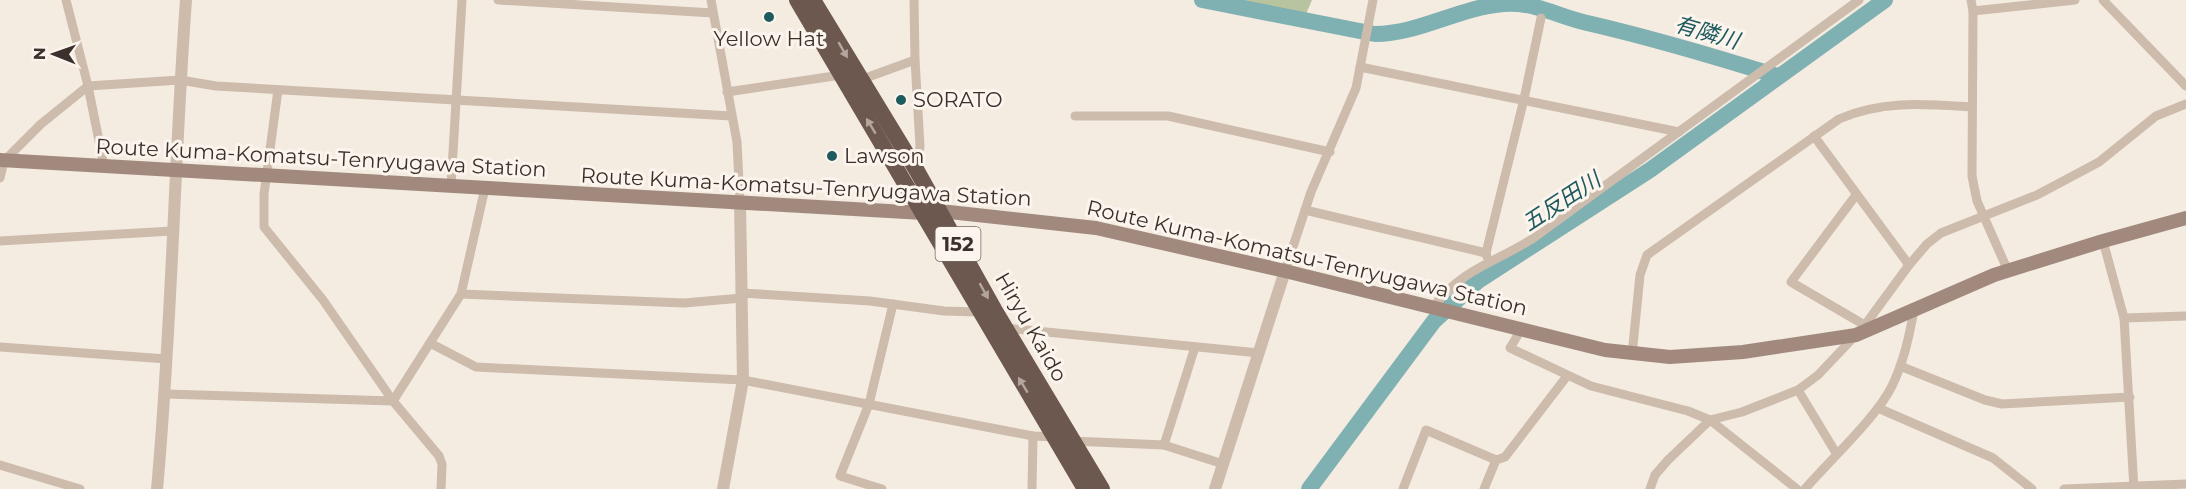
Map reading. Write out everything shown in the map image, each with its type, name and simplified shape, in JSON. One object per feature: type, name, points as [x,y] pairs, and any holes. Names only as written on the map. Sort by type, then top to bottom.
[{"type":"highway","name":"Hiryu Kaido","points":[[797,0],[1085,489]]},
{"type":"highway","name":"Hiryu Kaido","points":[[813,0],[917,171],[1005,328],[1102,489]]},
{"type":"main road","name":"Route Kuma-Komatsu-Tenryugawa Station","points":[[2,160],[923,213],[940,212],[1096,228],[1286,271],[1632,355],[1670,357],[1743,352],[1864,329],[2008,271],[2186,218]]},
{"type":"street","points":[[66,0],[88,86],[104,166]]},
{"type":"street","points":[[157,489],[166,394],[175,171],[186,0]]},
{"type":"street","points":[[451,186],[462,0]]},
{"type":"street","points":[[498,0],[713,13]]},
{"type":"street","points":[[711,0],[740,167],[742,380],[723,489]]},
{"type":"street","points":[[914,0],[920,146],[917,171]]},
{"type":"street","points":[[1215,489],[1305,210],[1350,106],[1360,67],[1372,0]]},
{"type":"street","points":[[1305,210],[1487,257],[1503,257],[1532,239],[1859,0]]},
{"type":"street","points":[[1971,0],[1973,11],[1972,176],[1983,216],[2008,271]]},
{"type":"street","points":[[1973,11],[2075,0]]},
{"type":"street","points":[[2103,0],[2186,86]]},
{"type":"street","points":[[1436,308],[1464,274],[1487,257],[1541,18]]},
{"type":"street","points":[[860,80],[915,60]]},
{"type":"street","points":[[1360,67],[1679,132]]},
{"type":"street","points":[[727,92],[841,75]]},
{"type":"street","points":[[0,178],[2,160],[41,124],[88,86],[180,80],[216,86],[731,116]]},
{"type":"street","points":[[278,90],[266,176],[264,227],[323,300],[393,401],[439,456],[442,464],[441,489]]},
{"type":"street","points":[[1650,489],[1655,475],[1668,460],[1710,420],[1742,412],[1798,390],[1818,375],[1864,329],[1909,265],[1941,233],[2037,195],[2099,162],[2156,116],[2186,104]]},
{"type":"street","points":[[1632,355],[1640,275],[1647,255],[1839,119],[1861,109],[1882,105],[1971,106]]},
{"type":"street","points":[[1075,116],[1168,116],[1330,152]]},
{"type":"street","points":[[1814,136],[1909,265]]},
{"type":"street","points":[[393,401],[461,294],[485,188]]},
{"type":"street","points":[[1856,195],[1791,282],[1864,329]]},
{"type":"street","points":[[0,241],[172,231]]},
{"type":"street","points":[[2103,241],[2124,318],[2134,487]]},
{"type":"street","points":[[461,294],[684,303],[742,296],[893,304],[980,312]]},
{"type":"street","points":[[882,489],[840,476],[868,404],[893,304]]},
{"type":"street","points":[[1804,489],[1878,408],[1891,388],[1907,348],[1914,310]]},
{"type":"street","points":[[2124,318],[2186,316]]},
{"type":"street","points":[[1005,328],[1258,353]]},
{"type":"street","points":[[1522,328],[1510,348],[1567,376],[1614,394],[1688,411],[1710,420],[1797,489]]},
{"type":"street","points":[[430,343],[476,367],[742,380],[1033,436],[1055,437]]},
{"type":"street","points":[[1164,445],[1195,346]]},
{"type":"street","points":[[0,347],[167,359]]},
{"type":"street","points":[[1900,366],[1985,400],[2002,404],[2130,397]]},
{"type":"street","points":[[1403,489],[1426,430],[1496,460],[1505,457],[1567,376]]},
{"type":"street","points":[[1798,390],[1836,453]]},
{"type":"street","points":[[166,394],[393,401]]},
{"type":"street","points":[[1878,408],[1993,458],[2032,489]]},
{"type":"street","points":[[1032,489],[1033,436]]},
{"type":"street","points":[[1072,441],[1164,445],[1222,464]]},
{"type":"street","points":[[1484,489],[1496,460]]},
{"type":"street","points":[[0,465],[80,489]]},
{"type":"street","points":[[2064,489],[2186,484]]},
{"type":"green space","points":[[1220,0],[1312,0],[1306,14]]},
{"type":"waterway","name":"有隣川","points":[[1202,0],[1375,34],[1408,30],[1488,6],[1526,5],[1777,76]]},
{"type":"waterway","name":"五反田川","points":[[1309,489],[1434,321],[1478,281],[1650,170],[1885,0]]},
{"type":"place","name":"Yellow Hat","points":[[769,17]]},
{"type":"place","name":"SORATO","points":[[901,100]]},
{"type":"place","name":"Lawson","points":[[832,156]]}]
